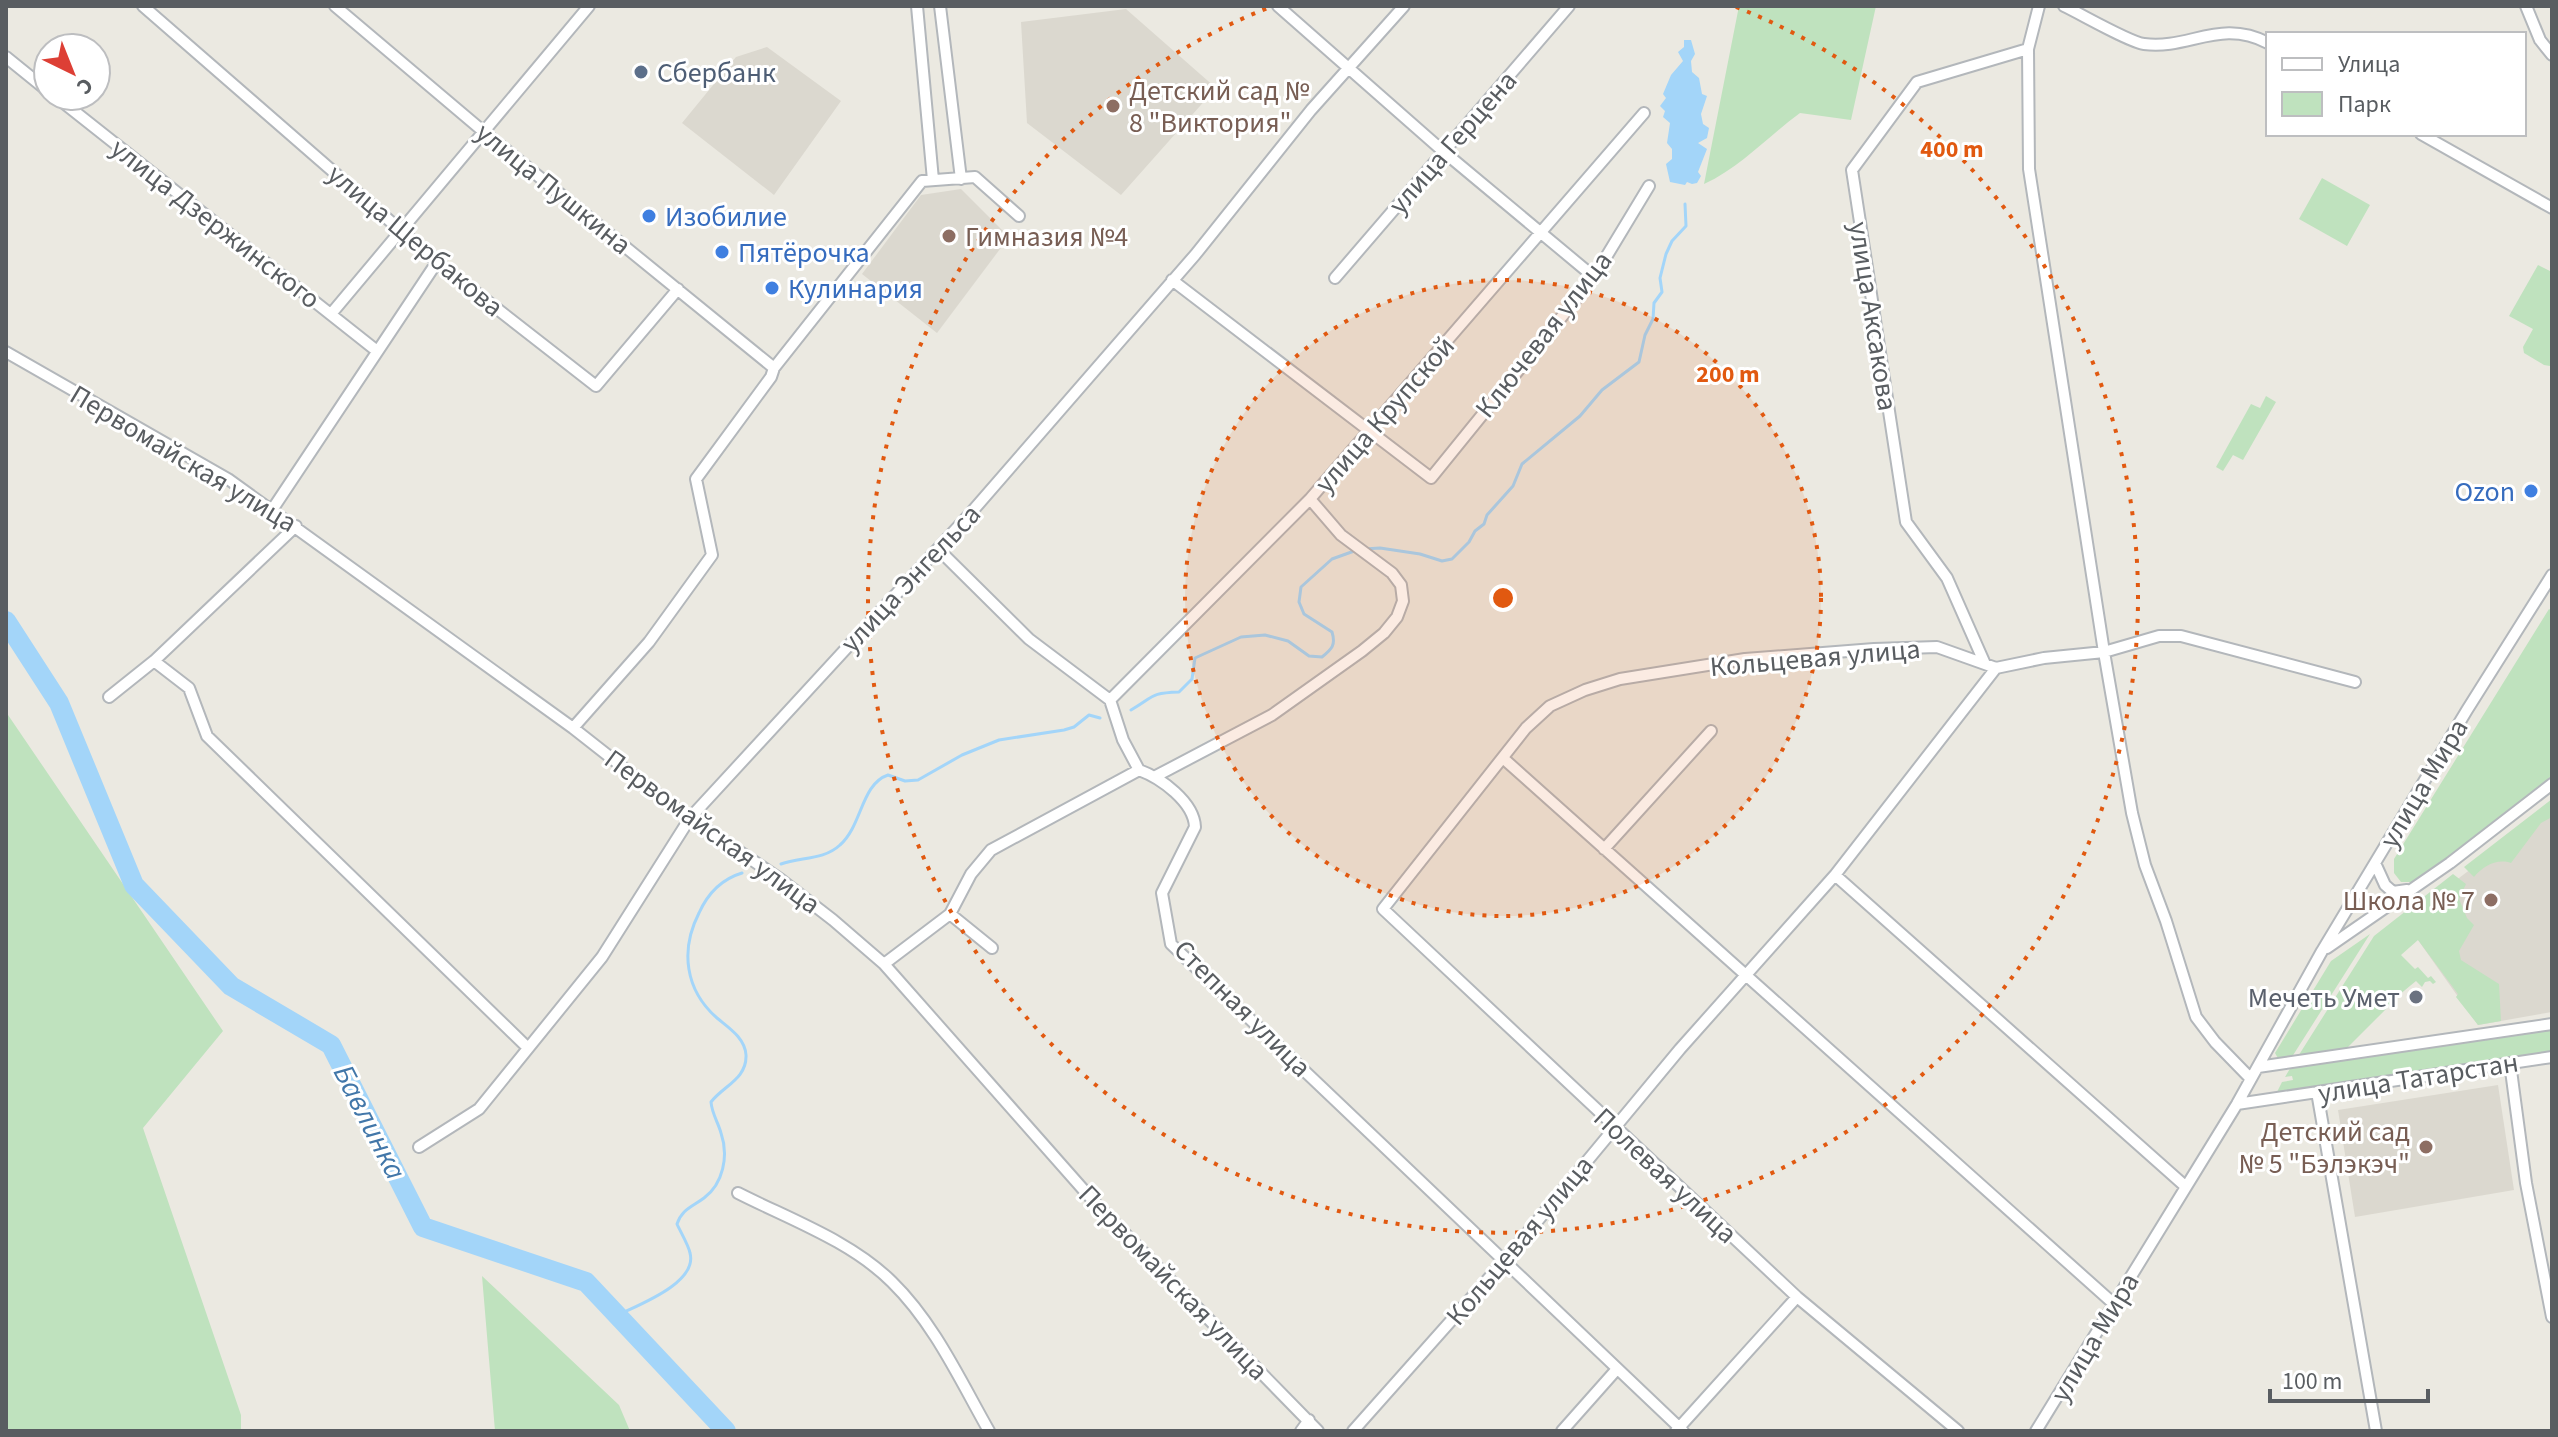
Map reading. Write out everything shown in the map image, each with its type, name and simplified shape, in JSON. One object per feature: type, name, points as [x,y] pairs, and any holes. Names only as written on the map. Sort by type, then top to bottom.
[{"type":"street","name":"улица Щербакова","points":[[143,6],[437,262],[596,386],[678,289]]},
{"type":"street","name":"улица Пушкина","points":[[335,6],[484,132],[774,368]]},
{"type":"street","points":[[331,314],[589,6]]},
{"type":"street","points":[[917,6],[933,180]]},
{"type":"street","points":[[940,6],[961,179]]},
{"type":"street","points":[[1278,6],[1444,152],[1594,277]]},
{"type":"street","name":"улица Энгельса","points":[[419,1147],[479,1109],[602,957],[690,818],[938,549],[1195,255],[1311,110],[1404,6]]},
{"type":"street","name":"улица Герцена","points":[[1335,278],[1569,6]]},
{"type":"street","points":[[2039,6],[2028,49],[2029,169],[2132,813],[2145,865],[2196,1017],[2251,1079]]},
{"type":"street","points":[[2064,6],[2143,44],[2177,42],[2211,33],[2252,35],[2266,42]]},
{"type":"street","points":[[2526,6],[2540,40],[2552,55]]},
{"type":"street","name":"улица Аксакова","points":[[1991,666],[1947,578],[1906,522],[1852,170],[1917,82],[2028,49]]},
{"type":"street","points":[[6,57],[32,78]]},
{"type":"street","name":"улица Дзержинского","points":[[75,112],[377,351]]},
{"type":"street","name":"улица Крупской","points":[[1110,700],[1310,499],[1644,113]]},
{"type":"street","points":[[2425,136],[2552,208]]},
{"type":"street","points":[[573,728],[649,642],[712,555],[696,479],[771,377],[774,368],[922,181],[975,177],[1019,216]]},
{"type":"street","name":"Ключевая улица","points":[[1369,431],[1431,478],[1594,277],[1649,186]]},
{"type":"street","points":[[272,510],[437,262]]},
{"type":"street","points":[[1172,280],[1369,431]]},
{"type":"street","name":"Первомайская улица","points":[[6,352],[228,479],[296,526],[573,728],[690,818],[801,896],[884,964],[1096,1204],[1318,1431]]},
{"type":"street","points":[[1156,776],[1272,715],[1362,651],[1397,617],[1403,601],[1401,585],[1392,573],[1341,535],[1310,499]]},
{"type":"street","points":[[109,697],[154,661],[296,526]]},
{"type":"street","points":[[884,964],[950,914],[971,874],[991,850],[1139,770],[1123,740],[1110,700],[1029,639],[938,549]]},
{"type":"street","name":"улица Мира","points":[[2036,1431],[2237,1104],[2322,951],[2552,575]]},
{"type":"street","points":[[1991,666],[2104,652],[2159,636],[2181,636],[2355,682]]},
{"type":"street","name":"Кольцевая улица","points":[[1353,1431],[1505,1260],[1680,1049],[1835,875],[1991,666],[1937,647],[1874,649],[1745,659],[1620,679],[1585,690],[1550,706],[1526,728],[1383,909]]},
{"type":"street","points":[[154,661],[189,688],[207,736],[528,1048]]},
{"type":"street","points":[[1604,849],[1711,731]]},
{"type":"street","points":[[1504,759],[2114,1304]]},
{"type":"street","name":"Степная улица","points":[[1139,770],[1156,776],[1194,817],[1195,827],[1162,893],[1171,944],[1505,1260],[1679,1430]]},
{"type":"street","points":[[2322,951],[2413,889],[2552,784]]},
{"type":"street","points":[[2375,863],[2385,885],[2393,892],[2413,889]]},
{"type":"street","points":[[1835,875],[2185,1186]]},
{"type":"street","name":"Полевая улица","points":[[1383,909],[1797,1297],[1958,1431]]},
{"type":"street","points":[[950,914],[992,948]]},
{"type":"street","name":"улица Татарстан","points":[[2258,1067],[2552,1024]]},
{"type":"street","name":"улица Татарстан","points":[[2237,1104],[2552,1057]]},
{"type":"street","points":[[2510,1063],[2526,1183],[2552,1317]]},
{"type":"street","points":[[2317,1092],[2376,1431]]},
{"type":"street","points":[[738,1193],[842,1245],[892,1281],[936,1338],[989,1431]]},
{"type":"street","points":[[1679,1430],[1797,1297]]},
{"type":"street","points":[[1562,1431],[1617,1369]]},
{"type":"street","points":[[1301,1431],[1309,1420]]},
{"type":"shaded area","name":"Детский сад № 8 \"Виктория\"","points":[[1126,9],[1216,88],[1121,195],[1027,123],[1021,22]]},
{"type":"shaded area","points":[[767,47],[841,101],[774,195],[682,123],[736,57]]},
{"type":"shaded area","points":[[961,189],[1009,237],[937,333],[862,274],[921,195]]},
{"type":"shaded area","name":"Школа № 7","points":[[2552,808],[2552,1012],[2478,1025],[2418,940],[2459,878]]},
{"type":"shaded area","name":"Детский сад № 5 \"Бэлэкэч\"","points":[[2498,1085],[2514,1190],[2355,1217],[2338,1110]]},
{"type":"green space","points":[[1739,6],[1876,6],[1851,120],[1800,113],[1742,160],[1704,184]]},
{"type":"green space","points":[[2322,178],[2370,205],[2347,246],[2299,219]]},
{"type":"green space","points":[[2538,265],[2552,272],[2550,366],[2524,353],[2523,347],[2533,329],[2509,316]]},
{"type":"green space","points":[[2266,396],[2276,402],[2243,460],[2233,455],[2223,471],[2216,467],[2251,404],[2260,408]]},
{"type":"green space","points":[[2549,609],[2552,611],[2552,776],[2422,878],[2401,882],[2394,873],[2394,859]]},
{"type":"green space","points":[[6,712],[223,1031],[143,1128],[241,1415],[241,1431],[6,1431]]},
{"type":"green space","points":[[2552,799],[2552,817],[2541,823],[2511,863],[2491,864],[2474,877],[2464,867]]},
{"type":"green space","points":[[2453,874],[2466,884],[2459,899],[2467,918],[2474,925],[2459,951],[2461,960],[2499,984],[2501,1021],[2478,1025],[2418,940],[2401,955],[2415,969],[2418,967],[2436,982],[2425,982],[2422,987],[2416,981],[2399,995],[2396,993],[2391,1004],[2342,1053],[2297,1058],[2374,936]]},
{"type":"green space","points":[[2370,934],[2290,1060],[2279,1060],[2275,1053],[2331,961]]},
{"type":"green space","points":[[2552,1027],[2552,1052],[2275,1096],[2282,1082],[2293,1080],[2292,1076],[2285,1077],[2291,1067]]},
{"type":"green space","points":[[482,1276],[619,1405],[630,1431],[495,1431]]},
{"type":"water","points":[[1684,40],[1691,40],[1695,54],[1691,61],[1692,72],[1699,78],[1702,94],[1707,96],[1701,114],[1703,124],[1709,128],[1707,138],[1698,143],[1707,149],[1698,172],[1701,176],[1697,183],[1687,182],[1685,185],[1670,182],[1666,164],[1672,159],[1672,149],[1667,143],[1670,123],[1663,117],[1665,111],[1660,106],[1666,98],[1663,94],[1671,75],[1683,61],[1678,52],[1684,47]]},
{"type":"waterway","points":[[1364,549],[1380,548],[1420,554],[1442,561],[1452,559],[1513,486],[1522,464],[1580,416],[1602,390],[1639,362],[1645,335],[1653,319],[1654,303],[1662,292],[1660,278],[1666,254],[1672,241],[1686,226],[1685,204]]},
{"type":"waterway","points":[[1131,710],[1157,694],[1179,692],[1192,679],[1195,658],[1241,637],[1265,635],[1288,641],[1309,656],[1322,657],[1332,646],[1332,632],[1304,614],[1299,602],[1301,587],[1332,559],[1357,550]]},
{"type":"waterway","name":"Бавлинка","points":[[6,621],[59,703],[134,885],[231,986],[331,1045],[423,1227],[586,1282],[726,1431]]},
{"type":"waterway","points":[[781,864],[834,850],[847,837],[872,787],[888,775],[905,781],[918,780],[962,755],[999,740],[1064,730],[1074,727],[1089,715],[1100,718]]},
{"type":"waterway","points":[[618,1315],[664,1292],[685,1274],[690,1264],[690,1253],[677,1224],[685,1212],[711,1192],[723,1169],[723,1142],[711,1102],[739,1076],[746,1055],[740,1038],[706,1007],[698,995],[692,982],[688,955],[693,927],[707,899],[722,883],[742,873]]},
{"type":"place","name":"Сбербанк","points":[[641,72]]},
{"type":"place","name":"Детский сад № 8 \"Виктория\"","points":[[1113,106]]},
{"type":"place","name":"Изобилие","points":[[649,216]]},
{"type":"place","name":"Гимназия №4","points":[[949,236]]},
{"type":"place","name":"Пятёрочка","points":[[722,252]]},
{"type":"place","name":"Кулинария","points":[[772,288]]},
{"type":"place","name":"Ozon","points":[[2531,491]]},
{"type":"place","name":"Школа № 7","points":[[2491,900]]},
{"type":"place","name":"Мечеть Умет","points":[[2416,997]]},
{"type":"place","name":"Детский сад № 5 \"Бэлэкэч\"","points":[[2426,1147]]}]
